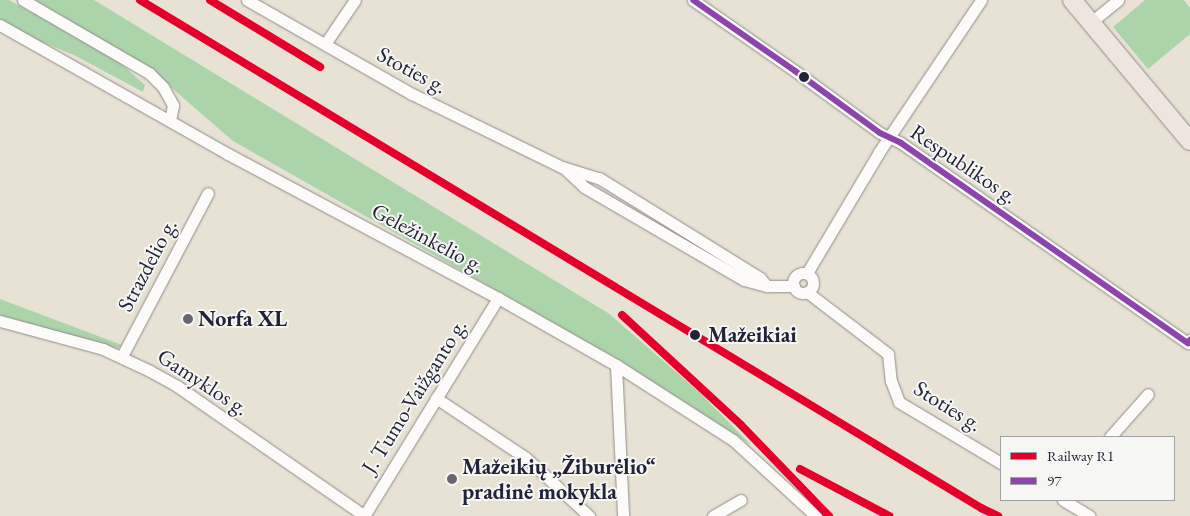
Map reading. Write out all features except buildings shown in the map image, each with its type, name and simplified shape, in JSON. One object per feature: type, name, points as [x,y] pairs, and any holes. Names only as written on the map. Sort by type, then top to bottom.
[{"type":"main road","points":[[1072,0],[1190,141]]},
{"type":"street","points":[[23,0],[149,73],[163,87],[173,105],[170,121]]},
{"type":"street","name":"Stoties g.","points":[[247,0],[412,94],[562,167],[584,187],[744,280],[767,286],[794,286]]},
{"type":"street","points":[[325,44],[355,0]]},
{"type":"street","name":"Respublikos g.","points":[[693,0],[795,71],[865,123],[941,171],[1189,342]]},
{"type":"street","points":[[807,273],[889,138],[981,0]]},
{"type":"street","points":[[1091,22],[1118,0]]},
{"type":"street","name":"Geležinkelio g.","points":[[0,25],[170,121],[498,298],[616,365],[733,440],[816,516]]},
{"type":"street","name":"Strazdelio g.","points":[[122,356],[208,193]]},
{"type":"street","points":[[807,273],[812,278],[813,284],[807,292],[801,292],[794,286],[795,276],[807,273]]},
{"type":"street","name":"Stoties g.","points":[[807,292],[888,354],[891,381],[899,402],[1000,462]]},
{"type":"street","name":"J. Tumo-Vaižganto g.","points":[[365,516],[498,298]]},
{"type":"street","name":"Gamyklos g.","points":[[0,321],[122,356],[176,386],[365,516]]},
{"type":"street","points":[[616,365],[624,516]]},
{"type":"street","points":[[1111,436],[1148,394]]},
{"type":"street","points":[[436,398],[526,458],[589,516]]},
{"type":"street","points":[[713,516],[741,500]]},
{"type":"street","points":[[1067,501],[1090,516]]},
{"type":"green space","points":[[0,0],[9,0],[118,61],[145,85],[143,92],[74,55],[37,40],[0,19]]},
{"type":"green space","points":[[35,0],[94,0],[608,313],[699,392],[751,445],[619,360],[233,141],[166,83],[124,53]]},
{"type":"green space","points":[[1145,0],[1184,0],[1190,8],[1190,34],[1148,69],[1113,27]]},
{"type":"green space","points":[[0,299],[122,345],[117,349],[0,315]]},
{"type":"rail line","name":"R1","points":[[140,0],[981,508],[998,516]]},
{"type":"rail line","name":"R1","points":[[210,0],[320,67]]},
{"type":"rail line","name":"R1","points":[[622,315],[741,425],[829,516]]},
{"type":"rail line","name":"R1","points":[[800,469],[889,516]]},
{"type":"transit line","name":"97","points":[[693,0],[880,133],[901,143],[1188,343],[1190,340]]},
{"type":"place","name":"Norfa XL","points":[[188,319]]},
{"type":"place","name":"Mažeikiai","points":[[695,335]]},
{"type":"place","name":"Mažeikių „Žiburėlio“ pradinė mokykla","points":[[452,479]]}]
